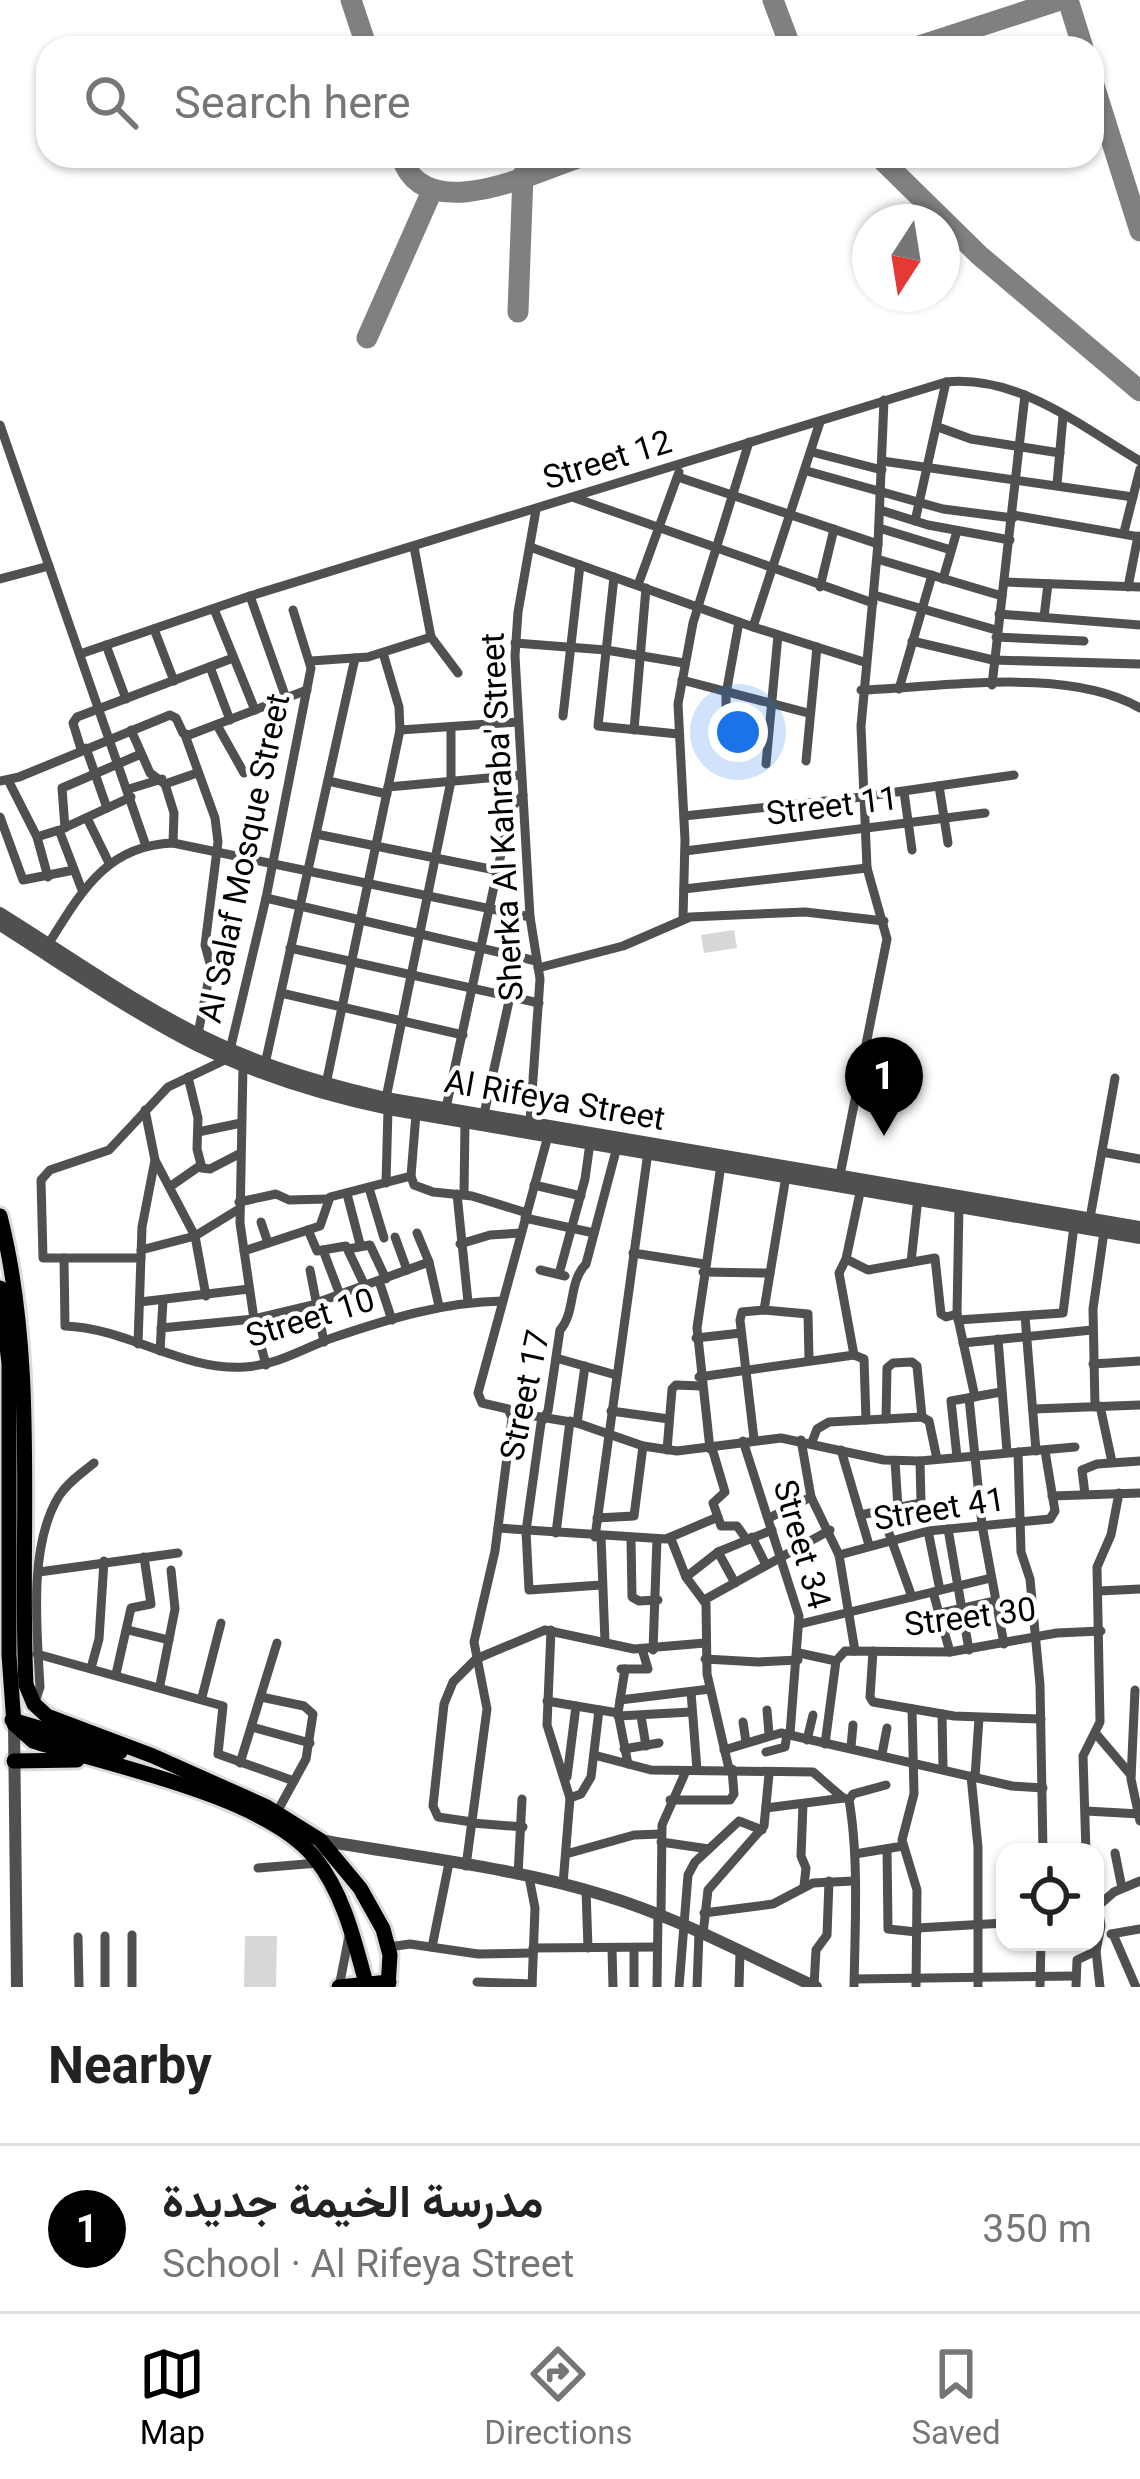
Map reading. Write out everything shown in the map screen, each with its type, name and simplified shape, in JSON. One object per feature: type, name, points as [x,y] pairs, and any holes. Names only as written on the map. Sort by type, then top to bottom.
[{"type":"main road","points":[[0,1216],[21,1350],[24,1638],[26,1685],[34,1704],[47,1716],[153,1756],[278,1812],[320,1840],[351,1874],[386,1938],[389,1984],[339,1987]]},
{"type":"main road","points":[[0,1288],[9,1363],[4,1658],[8,1720],[27,1738],[182,1787],[264,1820],[295,1838],[319,1862],[352,1936],[367,1985]]},
{"type":"main road","points":[[8,1720],[123,1753],[153,1756]]},
{"type":"main road","points":[[7,1761],[89,1759]]},
{"type":"main road","points":[[352,1936],[369,1944],[386,1938]]},
{"type":"street","name":"Street 12","points":[[80,654],[250,596],[946,382],[985,382],[1025,394],[1140,465]]},
{"type":"street","points":[[915,521],[946,382]]},
{"type":"street","points":[[992,685],[1025,394]]},
{"type":"street","points":[[840,1175],[887,939],[867,868],[861,690],[877,559],[884,400]]},
{"type":"street","points":[[1057,484],[1063,416]]},
{"type":"street","points":[[753,628],[820,422]]},
{"type":"street","points":[[0,425],[146,846]]},
{"type":"street","points":[[938,427],[971,439],[1060,452]]},
{"type":"street","points":[[683,919],[685,850],[678,734],[684,663],[749,442]]},
{"type":"street","points":[[812,452],[882,466],[1133,497]]},
{"type":"street","points":[[634,730],[642,586],[682,464]]},
{"type":"street","points":[[1124,532],[1140,465]]},
{"type":"street","points":[[807,471],[920,502],[1139,536],[1134,587],[1004,582]]},
{"type":"street","points":[[678,477],[878,544]]},
{"type":"street","points":[[575,497],[820,587],[921,608],[996,633],[1084,641]]},
{"type":"street","name":"Sherka Al Kahraba' Street","points":[[532,1126],[539,1003],[515,643],[536,510]]},
{"type":"street","points":[[880,510],[1010,540]]},
{"type":"street","points":[[879,528],[951,550]]},
{"type":"street","points":[[820,587],[835,529]]},
{"type":"street","points":[[899,688],[921,608],[957,531]]},
{"type":"street","points":[[415,547],[431,637],[458,673]]},
{"type":"street","points":[[530,547],[753,628],[864,662]]},
{"type":"street","points":[[877,559],[1002,596]]},
{"type":"street","points":[[563,716],[580,565]]},
{"type":"street","points":[[0,580],[49,566]]},
{"type":"street","points":[[614,577],[598,725],[678,734]]},
{"type":"street","points":[[1044,617],[1048,584]]},
{"type":"street","points":[[250,596],[286,698]]},
{"type":"street","points":[[214,609],[255,710]]},
{"type":"street","name":"Al Salaf Mosque Street","points":[[229,1054],[307,690],[310,661],[292,610]]},
{"type":"street","points":[[999,614],[1140,625]]},
{"type":"street","points":[[726,748],[726,694],[739,622]]},
{"type":"street","points":[[154,629],[174,681]]},
{"type":"street","points":[[766,764],[778,635]]},
{"type":"street","points":[[310,661],[383,653],[431,637]]},
{"type":"street","points":[[912,641],[993,660],[1140,664]]},
{"type":"street","points":[[515,643],[606,650],[684,663]]},
{"type":"street","points":[[106,645],[126,699]]},
{"type":"street","points":[[806,761],[817,647]]},
{"type":"street","points":[[326,1084],[400,730],[399,707],[383,653]]},
{"type":"street","points":[[107,808],[73,721],[233,658]]},
{"type":"street","points":[[265,1064],[355,658]]},
{"type":"street","points":[[209,667],[230,720]]},
{"type":"street","points":[[682,680],[808,713]]},
{"type":"street","points":[[861,690],[1067,684],[1106,692],[1136,706],[1140,691]]},
{"type":"street","points":[[185,735],[307,690]]},
{"type":"street","points":[[48,877],[37,837],[4,780],[172,715],[185,735],[215,818],[217,852],[205,945],[212,967],[197,1034]]},
{"type":"street","points":[[400,730],[518,722]]},
{"type":"street","points":[[217,725],[244,772]]},
{"type":"street","points":[[386,1183],[387,1103],[451,781],[451,727]]},
{"type":"street","points":[[131,730],[150,773],[163,781],[174,813],[173,843]]},
{"type":"street","points":[[82,890],[62,829],[59,793],[142,754]]},
{"type":"street","points":[[64,757],[74,782]]},
{"type":"street","points":[[37,837],[87,818],[130,794],[196,773]]},
{"type":"street","points":[[328,781],[388,790],[521,775]]},
{"type":"street","points":[[684,816],[1014,776]]},
{"type":"street","points":[[939,786],[948,844]]},
{"type":"street","points":[[904,791],[912,850]]},
{"type":"street","points":[[446,1108],[511,808],[523,795]]},
{"type":"street","name":"Street 11","points":[[685,850],[985,813]]},
{"type":"street","points":[[0,817],[23,880],[74,870]]},
{"type":"street","points":[[87,818],[109,862]]},
{"type":"street","points":[[316,834],[500,871]]},
{"type":"street","points":[[49,944],[82,890],[109,862],[146,846],[173,843],[530,917]]},
{"type":"street","points":[[684,890],[867,868]]},
{"type":"street","points":[[266,898],[537,964],[623,946],[683,919],[805,912],[884,921]]},
{"type":"street","name":"Al Rifeya Street","points":[[0,913],[138,1005],[197,1034],[243,1066],[300,1087],[840,1175],[1140,1238]]},
{"type":"street","name":"Al Rifeya Street","points":[[0,925],[229,1054],[416,1114],[532,1126],[548,1136],[918,1198],[1140,1227]]},
{"type":"street","points":[[290,948],[539,1003]]},
{"type":"street","points":[[484,1114],[519,956]]},
{"type":"street","points":[[281,993],[463,1035]]},
{"type":"street","points":[[229,1054],[168,1087],[109,1150],[44,1176],[43,1258],[141,1254],[195,1236],[239,1206],[276,1194],[289,1200],[328,1198],[411,1176]]},
{"type":"street","points":[[243,1066],[239,1206],[254,1319],[266,1365]]},
{"type":"street","points":[[188,1076],[201,1166]]},
{"type":"street","points":[[1090,1218],[1115,1078]]},
{"type":"street","points":[[138,1344],[141,1254],[155,1160],[145,1110]]},
{"type":"street","points":[[416,1114],[411,1176],[418,1189],[460,1194],[594,1234]]},
{"type":"street","points":[[465,1122],[460,1244],[468,1302]]},
{"type":"street","points":[[198,1132],[241,1123]]},
{"type":"street","points":[[548,1136],[478,1397],[482,1403],[573,1422],[667,1450],[711,1449],[749,1440],[806,1441],[895,1461],[920,1461],[1076,1447]]},
{"type":"street","points":[[559,1274],[590,1143]]},
{"type":"street","name":"Street 17","points":[[601,1585],[529,1590],[526,1531],[560,1330],[567,1321],[576,1278],[586,1264],[617,1147]]},
{"type":"street","points":[[605,1642],[597,1518],[648,1152]]},
{"type":"street","points":[[1102,1152],[1140,1159]]},
{"type":"street","points":[[201,1166],[207,1170],[239,1154]]},
{"type":"street","points":[[155,1160],[195,1236],[206,1296]]},
{"type":"street","points":[[721,1165],[697,1338],[711,1449],[725,1492],[713,1503],[722,1526],[736,1526],[766,1565]]},
{"type":"street","points":[[171,1186],[201,1166]]},
{"type":"street","points":[[764,1310],[786,1176]]},
{"type":"street","points":[[534,1184],[580,1196]]},
{"type":"street","points":[[369,1188],[407,1270]]},
{"type":"street","points":[[854,1355],[839,1276],[861,1188]]},
{"type":"street","points":[[347,1193],[360,1244]]},
{"type":"street","points":[[244,1252],[324,1222],[328,1198]]},
{"type":"street","points":[[910,1262],[918,1198]]},
{"type":"street","points":[[954,1201],[958,1317],[972,1398],[982,1526],[1004,1644]]},
{"type":"street","points":[[261,1222],[268,1244]]},
{"type":"street","points":[[1063,1313],[1073,1226]]},
{"type":"street","points":[[308,1230],[316,1250],[341,1244],[348,1249],[365,1286]]},
{"type":"street","points":[[1104,1232],[1092,1330],[1093,1364],[1112,1462]]},
{"type":"street","points":[[417,1233],[440,1306]]},
{"type":"street","points":[[460,1244],[521,1233]]},
{"type":"street","points":[[348,1249],[360,1244],[373,1247],[392,1320]]},
{"type":"street","points":[[323,1250],[340,1295]]},
{"type":"street","points":[[633,1253],[704,1268],[770,1273]]},
{"type":"street","name":"Street 10","points":[[64,1258],[65,1326],[217,1366],[266,1365],[440,1306],[503,1301]]},
{"type":"street","points":[[846,1259],[868,1270],[937,1260],[944,1317],[1063,1313],[1072,1318],[1076,1332]]},
{"type":"street","points":[[161,1328],[254,1319],[316,1304],[429,1262]]},
{"type":"street","points":[[310,1270],[324,1342]]},
{"type":"street","points":[[541,1270],[576,1278]]},
{"type":"street","points":[[140,1302],[249,1289]]},
{"type":"street","points":[[160,1351],[164,1301]]},
{"type":"street","points":[[697,1338],[741,1333],[742,1312],[808,1314],[809,1360]]},
{"type":"street","name":"Street 41","points":[[839,1555],[928,1531],[1052,1518],[1025,1316]]},
{"type":"street","points":[[963,1342],[1092,1330]]},
{"type":"street","name":"Street 34","points":[[741,1333],[749,1440],[800,1624],[789,1734]]},
{"type":"street","points":[[998,1339],[1022,1562],[1030,1579],[1036,1636],[1043,1843]]},
{"type":"street","points":[[667,1450],[673,1387],[809,1360],[854,1355],[864,1359],[866,1420]]},
{"type":"street","points":[[556,1358],[616,1375]]},
{"type":"street","points":[[1093,1364],[1140,1361]]},
{"type":"street","points":[[886,1419],[887,1368],[912,1362],[917,1366],[922,1417]]},
{"type":"street","points":[[556,1533],[585,1366]]},
{"type":"street","points":[[957,1457],[950,1404],[954,1399],[1001,1392]]},
{"type":"street","points":[[1034,1409],[1140,1405]]},
{"type":"street","points":[[611,1411],[669,1419]]},
{"type":"street","points":[[466,1866],[487,1709],[474,1642],[498,1528],[510,1412]]},
{"type":"street","points":[[806,1441],[824,1424],[922,1417],[929,1421],[938,1460]]},
{"type":"street","points":[[806,1441],[811,1497],[839,1555],[851,1611],[850,1651],[836,1661],[815,1742]]},
{"type":"street","points":[[597,1518],[636,1514],[643,1446]]},
{"type":"street","points":[[841,1450],[868,1545]]},
{"type":"street","points":[[1085,1494],[1081,1472],[1112,1462],[1140,1460]]},
{"type":"street","points":[[895,1461],[898,1508]]},
{"type":"street","points":[[860,1515],[923,1501],[920,1461]]},
{"type":"street","points":[[34,1704],[40,1687],[39,1572],[49,1519],[71,1481],[94,1463]]},
{"type":"street","points":[[1086,1843],[1083,1756],[1097,1735],[1098,1560],[1111,1535],[1119,1493]]},
{"type":"street","points":[[1052,1496],[1140,1493]]},
{"type":"street","points":[[686,1577],[718,1552],[749,1538],[811,1497]]},
{"type":"street","points":[[881,1511],[912,1597]]},
{"type":"street","points":[[498,1528],[671,1539],[718,1517]]},
{"type":"street","points":[[948,1528],[969,1650]]},
{"type":"street","points":[[704,1600],[830,1530]]},
{"type":"street","points":[[928,1531],[950,1652]]},
{"type":"street","points":[[631,1538],[632,1597],[658,1600]]},
{"type":"street","points":[[628,1765],[618,1715],[622,1669],[648,1669],[658,1600],[657,1539]]},
{"type":"street","points":[[670,1800],[730,1800],[730,1769],[705,1659],[704,1600],[686,1577],[671,1539]]},
{"type":"street","points":[[718,1552],[735,1582]]},
{"type":"street","points":[[39,1572],[178,1553]]},
{"type":"street","points":[[116,1674],[132,1606],[151,1603],[143,1557]]},
{"type":"street","points":[[91,1668],[99,1639],[104,1561]]},
{"type":"street","points":[[160,1685],[175,1596],[171,1570]]},
{"type":"street","points":[[800,1624],[991,1578]]},
{"type":"street","points":[[1099,1591],[1140,1589]]},
{"type":"street","points":[[914,1619],[994,1601]]},
{"type":"street","points":[[202,1697],[221,1623]]},
{"type":"street","points":[[551,1630],[548,1731],[570,1798],[562,1884]]},
{"type":"street","points":[[523,1827],[438,1817],[433,1806],[444,1704],[453,1682],[476,1659],[551,1630],[648,1649],[705,1643]]},
{"type":"street","name":"Street 30","points":[[850,1651],[950,1652],[1101,1630]]},
{"type":"street","points":[[99,1639],[170,1640]]},
{"type":"street","points":[[240,1763],[277,1643]]},
{"type":"street","points":[[873,1652],[871,1701],[979,1718],[1041,1719]]},
{"type":"street","points":[[37,1654],[202,1697],[225,1708],[217,1750],[220,1756],[294,1781]]},
{"type":"street","points":[[705,1659],[798,1656],[836,1661]]},
{"type":"street","points":[[620,1700],[710,1689]]},
{"type":"street","points":[[1086,1811],[1139,1817],[1131,1775],[1135,1690]]},
{"type":"street","points":[[656,1987],[661,1838],[670,1800],[692,1771],[691,1692]]},
{"type":"street","points":[[662,1696],[662,1714]]},
{"type":"street","points":[[261,1697],[311,1710],[310,1743],[278,1812]]},
{"type":"street","points":[[639,1699],[646,1746]]},
{"type":"street","points":[[547,1701],[618,1715],[691,1712]]},
{"type":"street","points":[[567,1782],[576,1706]]},
{"type":"street","points":[[912,1709],[914,1794],[902,1833],[916,1884],[916,1983]]},
{"type":"street","points":[[570,1798],[589,1784],[599,1710]]},
{"type":"street","points":[[767,1710],[769,1734]]},
{"type":"street","points":[[942,1714],[943,1769]]},
{"type":"street","points":[[813,1715],[813,1772]]},
{"type":"street","points":[[978,1983],[973,1777],[979,1718]]},
{"type":"street","points":[[8,1720],[7,1761],[16,1823],[17,1987]]},
{"type":"street","points":[[743,1722],[746,1742]]},
{"type":"street","points":[[850,1747],[853,1725]]},
{"type":"street","points":[[252,1727],[310,1743]]},
{"type":"street","points":[[882,1754],[887,1728]]},
{"type":"street","points":[[548,1731],[572,1733]]},
{"type":"street","points":[[724,1750],[769,1734],[789,1734],[1022,1788],[1043,1788]]},
{"type":"street","points":[[766,1752],[785,1748],[789,1734]]},
{"type":"street","points":[[1097,1735],[1131,1775]]},
{"type":"street","points":[[624,1749],[659,1743]]},
{"type":"street","points":[[594,1755],[628,1765],[692,1771],[813,1772],[846,1798],[855,1854],[855,1983],[1076,1982],[1078,1958],[1096,1951],[1100,1987]]},
{"type":"street","points":[[697,1987],[708,1890],[762,1830],[769,1774]]},
{"type":"street","points":[[766,1808],[846,1798],[886,1785]]},
{"type":"street","points":[[478,1954],[477,1985],[532,1985],[534,1900],[524,1876],[522,1799]]},
{"type":"street","points":[[803,1804],[804,1886]]},
{"type":"street","points":[[500,1808],[500,1825]]},
{"type":"street","points":[[679,1987],[688,1875],[739,1821],[762,1830]]},
{"type":"street","points":[[0,1823],[16,1823]]},
{"type":"street","points":[[566,1854],[634,1834],[709,1850]]},
{"type":"street","points":[[320,1840],[586,1890],[682,1924],[815,1986],[815,1953],[827,1935],[830,1882]]},
{"type":"street","points":[[855,1854],[903,1846]]},
{"type":"street","points":[[887,1849],[888,1929],[996,1923]]},
{"type":"street","points":[[1115,1853],[1122,1888]]},
{"type":"street","points":[[258,1868],[319,1862]]},
{"type":"street","points":[[431,1947],[449,1863]]},
{"type":"street","points":[[704,1913],[772,1904],[804,1886],[853,1881]]},
{"type":"street","points":[[1104,1907],[1122,1888],[1140,1881]]},
{"type":"street","points":[[586,1890],[588,1948]]},
{"type":"street","points":[[0,1914],[16,1914]]},
{"type":"street","points":[[1104,1935],[1140,1929]]},
{"type":"street","points":[[1113,1934],[1136,1987]]},
{"type":"street","points":[[105,1936],[105,1987]]},
{"type":"street","points":[[132,1936],[132,1987]]},
{"type":"street","points":[[339,1987],[342,1956],[352,1936]]},
{"type":"street","points":[[78,1937],[80,1987]]},
{"type":"street","points":[[386,1938],[478,1954],[657,1947]]},
{"type":"street","points":[[612,1948],[613,1987]]},
{"type":"street","points":[[634,1948],[634,1987]]},
{"type":"street","points":[[1040,1982],[1041,1951]]},
{"type":"street","points":[[739,1987],[740,1952]]},
{"type":"shaded area","points":[[734,930],[737,948],[704,953],[701,935]]},
{"type":"shaded area","points":[[245,1936],[277,1936],[276,1987],[244,1987]]},
{"type":"taxiway","points":[[351,0],[363,36]]},
{"type":"taxiway","points":[[773,0],[786,36]]},
{"type":"taxiway","points":[[950,36],[1060,0]]},
{"type":"taxiway","points":[[1068,0],[1079,36]]},
{"type":"taxiway","points":[[1104,117],[1140,231]]},
{"type":"taxiway","points":[[408,168],[413,178],[432,189],[456,192],[483,189],[549,168]]},
{"type":"taxiway","points":[[890,168],[979,255],[1140,391]]},
{"type":"taxiway","points":[[518,312],[523,175]]},
{"type":"taxiway","points":[[367,338],[432,191]]},
{"type":"place","name":"مدرسة الخيمة جديدة","points":[[884,1136]]}]
